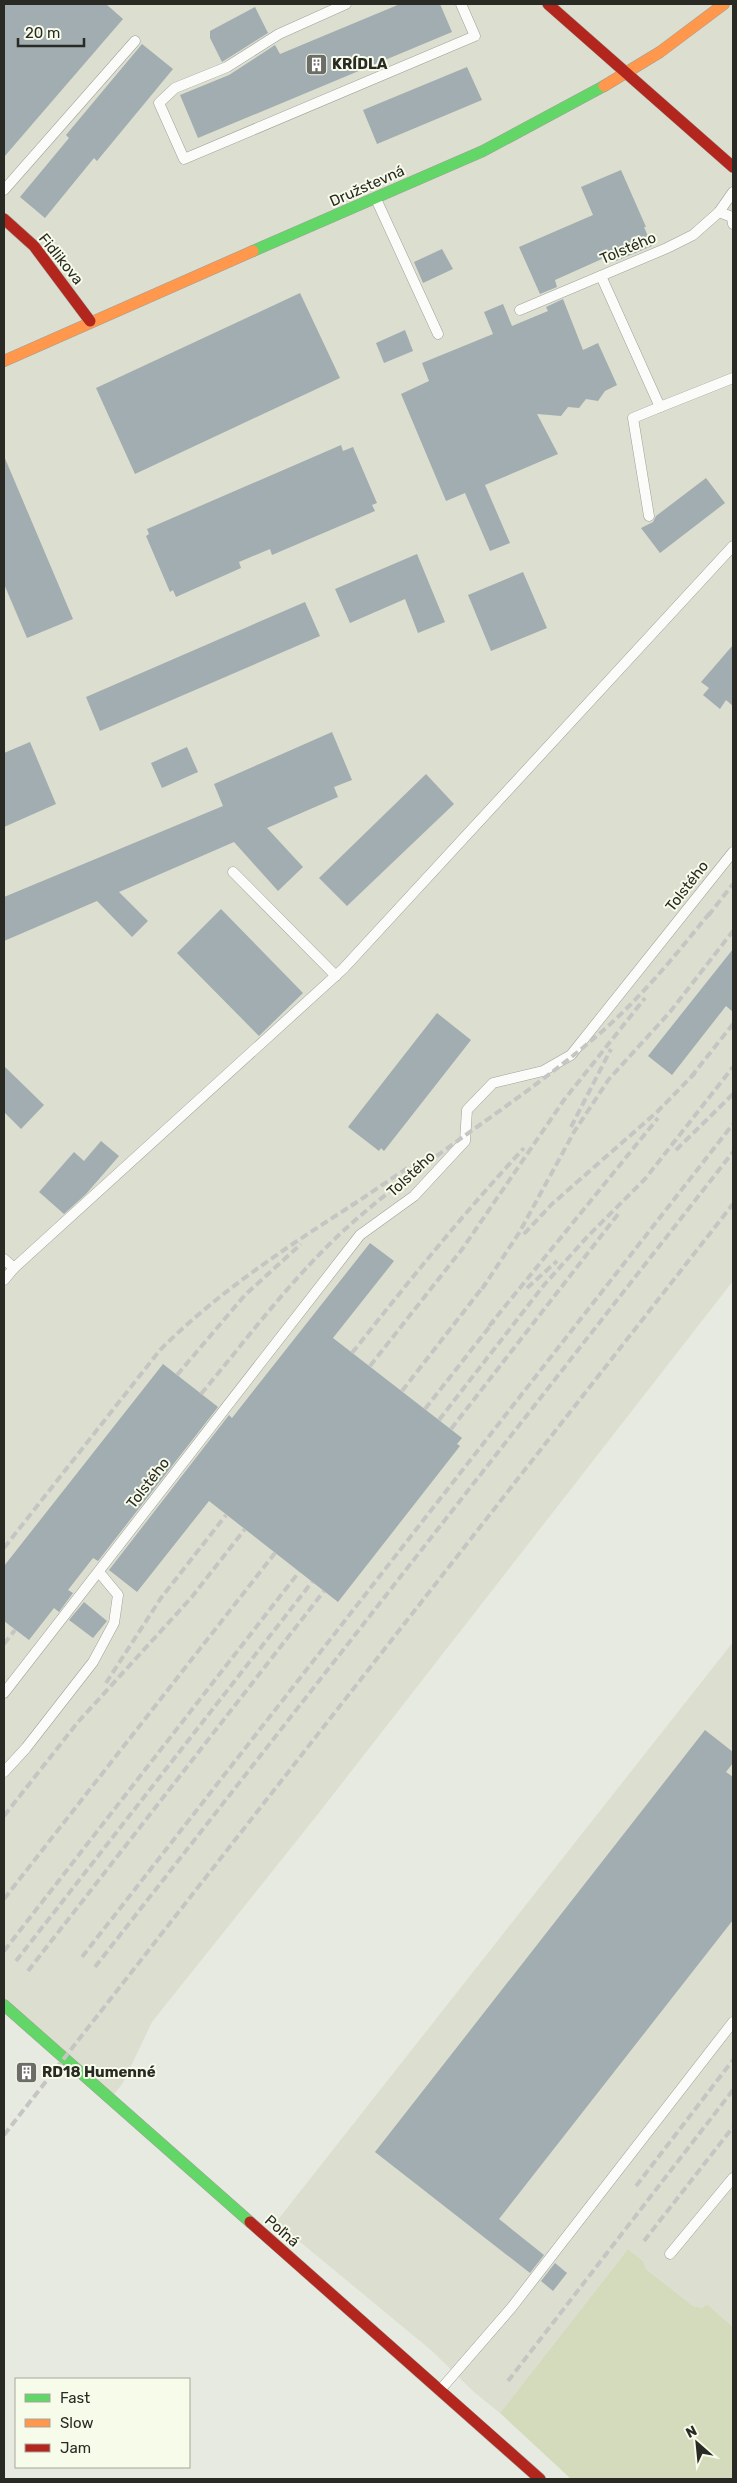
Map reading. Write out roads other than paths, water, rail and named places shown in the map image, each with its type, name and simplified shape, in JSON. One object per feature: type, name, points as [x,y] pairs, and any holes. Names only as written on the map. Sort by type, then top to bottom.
[{"type":"street","points":[[548,4],[733,166]]},
{"type":"street","name":"Družstevná","points":[[4,361],[90,321],[483,151],[628,73],[660,52],[724,4]]},
{"type":"street","name":"Fidlikova","points":[[4,219],[34,246],[90,321]]},
{"type":"street","name":"Poľná","points":[[4,2006],[540,2479]]},
{"type":"lane","points":[[346,4],[279,34],[226,67],[175,88],[159,103],[184,159],[475,36],[461,4]]},
{"type":"lane","points":[[4,190],[135,41]]},
{"type":"lane","name":"Tolstého","points":[[520,310],[693,235],[719,212],[733,192]]},
{"type":"lane","points":[[376,198],[438,334]]},
{"type":"lane","points":[[719,212],[732,218],[733,224]]},
{"type":"lane","points":[[601,276],[660,407]]},
{"type":"lane","points":[[649,516],[633,418],[733,378]]},
{"type":"lane","points":[[4,1280],[14,1268],[336,976],[733,546]]},
{"type":"lane","name":"Tolstého","points":[[4,1693],[360,1235],[414,1196],[465,1141],[467,1110],[493,1083],[543,1070],[571,1055],[733,852]]},
{"type":"lane","points":[[233,872],[336,976]]},
{"type":"lane","points":[[4,1259],[14,1268]]},
{"type":"lane","points":[[4,1772],[26,1748],[93,1662],[114,1623],[118,1595],[99,1572]]},
{"type":"lane","points":[[439,2390],[512,2307],[733,2022]]},
{"type":"lane","points":[[670,2254],[733,2178]]},
{"type":"railway","points":[[708,916],[733,884]]},
{"type":"railway","points":[[201,1394],[296,1279],[338,1236],[390,1191],[546,1077],[606,1028],[648,986],[712,910]]},
{"type":"railway","points":[[482,1289],[519,1233],[574,1132],[609,1079],[670,1012],[733,931]]},
{"type":"railway","points":[[370,1366],[463,1248],[564,1100],[645,998]]},
{"type":"railway","points":[[691,1077],[733,1024]]},
{"type":"railway","points":[[571,1127],[611,1049]]},
{"type":"railway","points":[[439,1420],[544,1285],[588,1236],[645,1179],[733,1067]]},
{"type":"railway","points":[[524,1234],[552,1204],[657,1112],[695,1073]]},
{"type":"railway","points":[[676,1150],[733,1094]]},
{"type":"railway","points":[[489,1326],[658,1118]]},
{"type":"railway","points":[[82,1957],[733,1124]]},
{"type":"railway","points":[[352,1353],[436,1249],[524,1148]]},
{"type":"railway","points":[[95,1967],[733,1152]]},
{"type":"railway","points":[[351,1206],[409,1167]]},
{"type":"railway","points":[[4,1548],[160,1350],[230,1289],[279,1253],[357,1202]]},
{"type":"railway","points":[[4,2135],[733,1204]]},
{"type":"railway","points":[[451,1429],[619,1213]]},
{"type":"railway","points":[[177,1375],[245,1295],[301,1244]]},
{"type":"railway","points":[[527,1288],[557,1261]]},
{"type":"railway","points":[[402,1391],[486,1283]]},
{"type":"railway","points":[[425,1409],[494,1321]]},
{"type":"railway","points":[[106,1683],[161,1598],[226,1515]]},
{"type":"railway","points":[[4,1816],[78,1722],[191,1598],[245,1529]]},
{"type":"railway","points":[[4,1899],[275,1553]]},
{"type":"railway","points":[[4,1951],[299,1572]]},
{"type":"railway","points":[[16,1961],[312,1582]]},
{"type":"railway","points":[[28,1971],[324,1591]]},
{"type":"railway","points":[[4,1644],[15,1630]]},
{"type":"railway","points":[[636,2186],[733,2060]]},
{"type":"railway","points":[[508,2381],[733,2090]]},
{"type":"railway","points":[[644,2241],[733,2127]]},
{"type":"place","name":"KRÍDLA","points":[[316,64]]},
{"type":"place","name":"RD18 Humenné","points":[[26,2072]]}]
